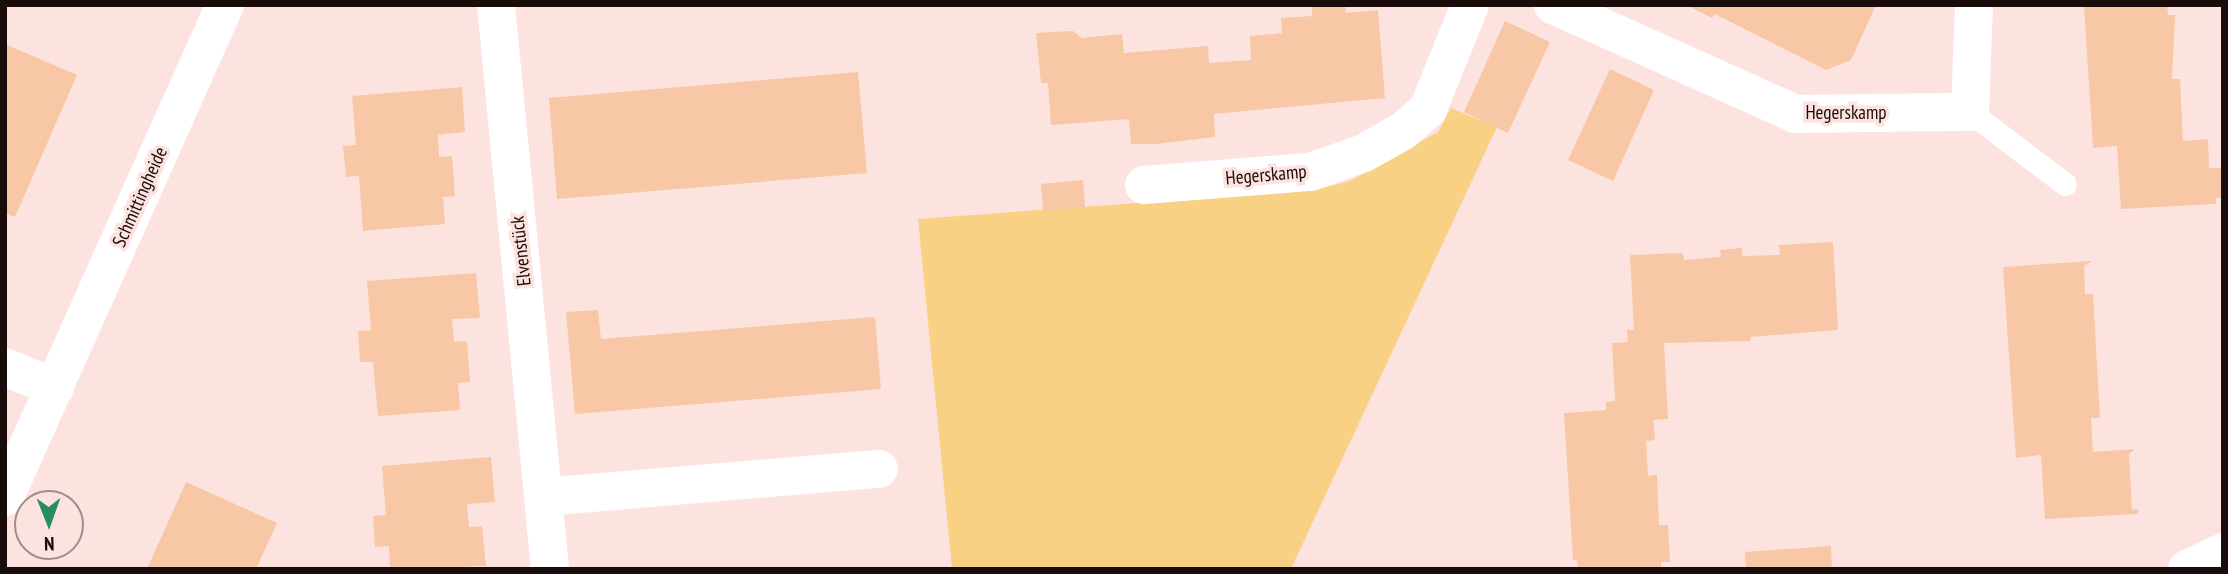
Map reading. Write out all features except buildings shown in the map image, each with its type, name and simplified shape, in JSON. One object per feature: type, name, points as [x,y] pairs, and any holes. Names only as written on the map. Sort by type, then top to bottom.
[{"type":"street","name":"Schmittingheide","points":[[5,497],[225,5]]},
{"type":"street","name":"Elvenstück","points":[[496,5],[550,569]]},
{"type":"street","name":"Hegerskamp","points":[[1144,185],[1310,172],[1364,153],[1403,131],[1428,109],[1470,5]]},
{"type":"street","name":"Hegerskamp","points":[[1553,5],[1795,114],[1970,113]]},
{"type":"street","points":[[1970,113],[1974,5]]},
{"type":"street","points":[[5,367],[55,388]]},
{"type":"street","points":[[544,496],[879,469]]},
{"type":"street","points":[[2187,569],[2223,552]]},
{"type":"lane","points":[[1970,113],[2065,184]]},
{"type":"shaded area","points":[[1451,108],[1497,127],[1291,569],[952,569],[918,219],[1315,190],[1350,181],[1438,132]]}]
